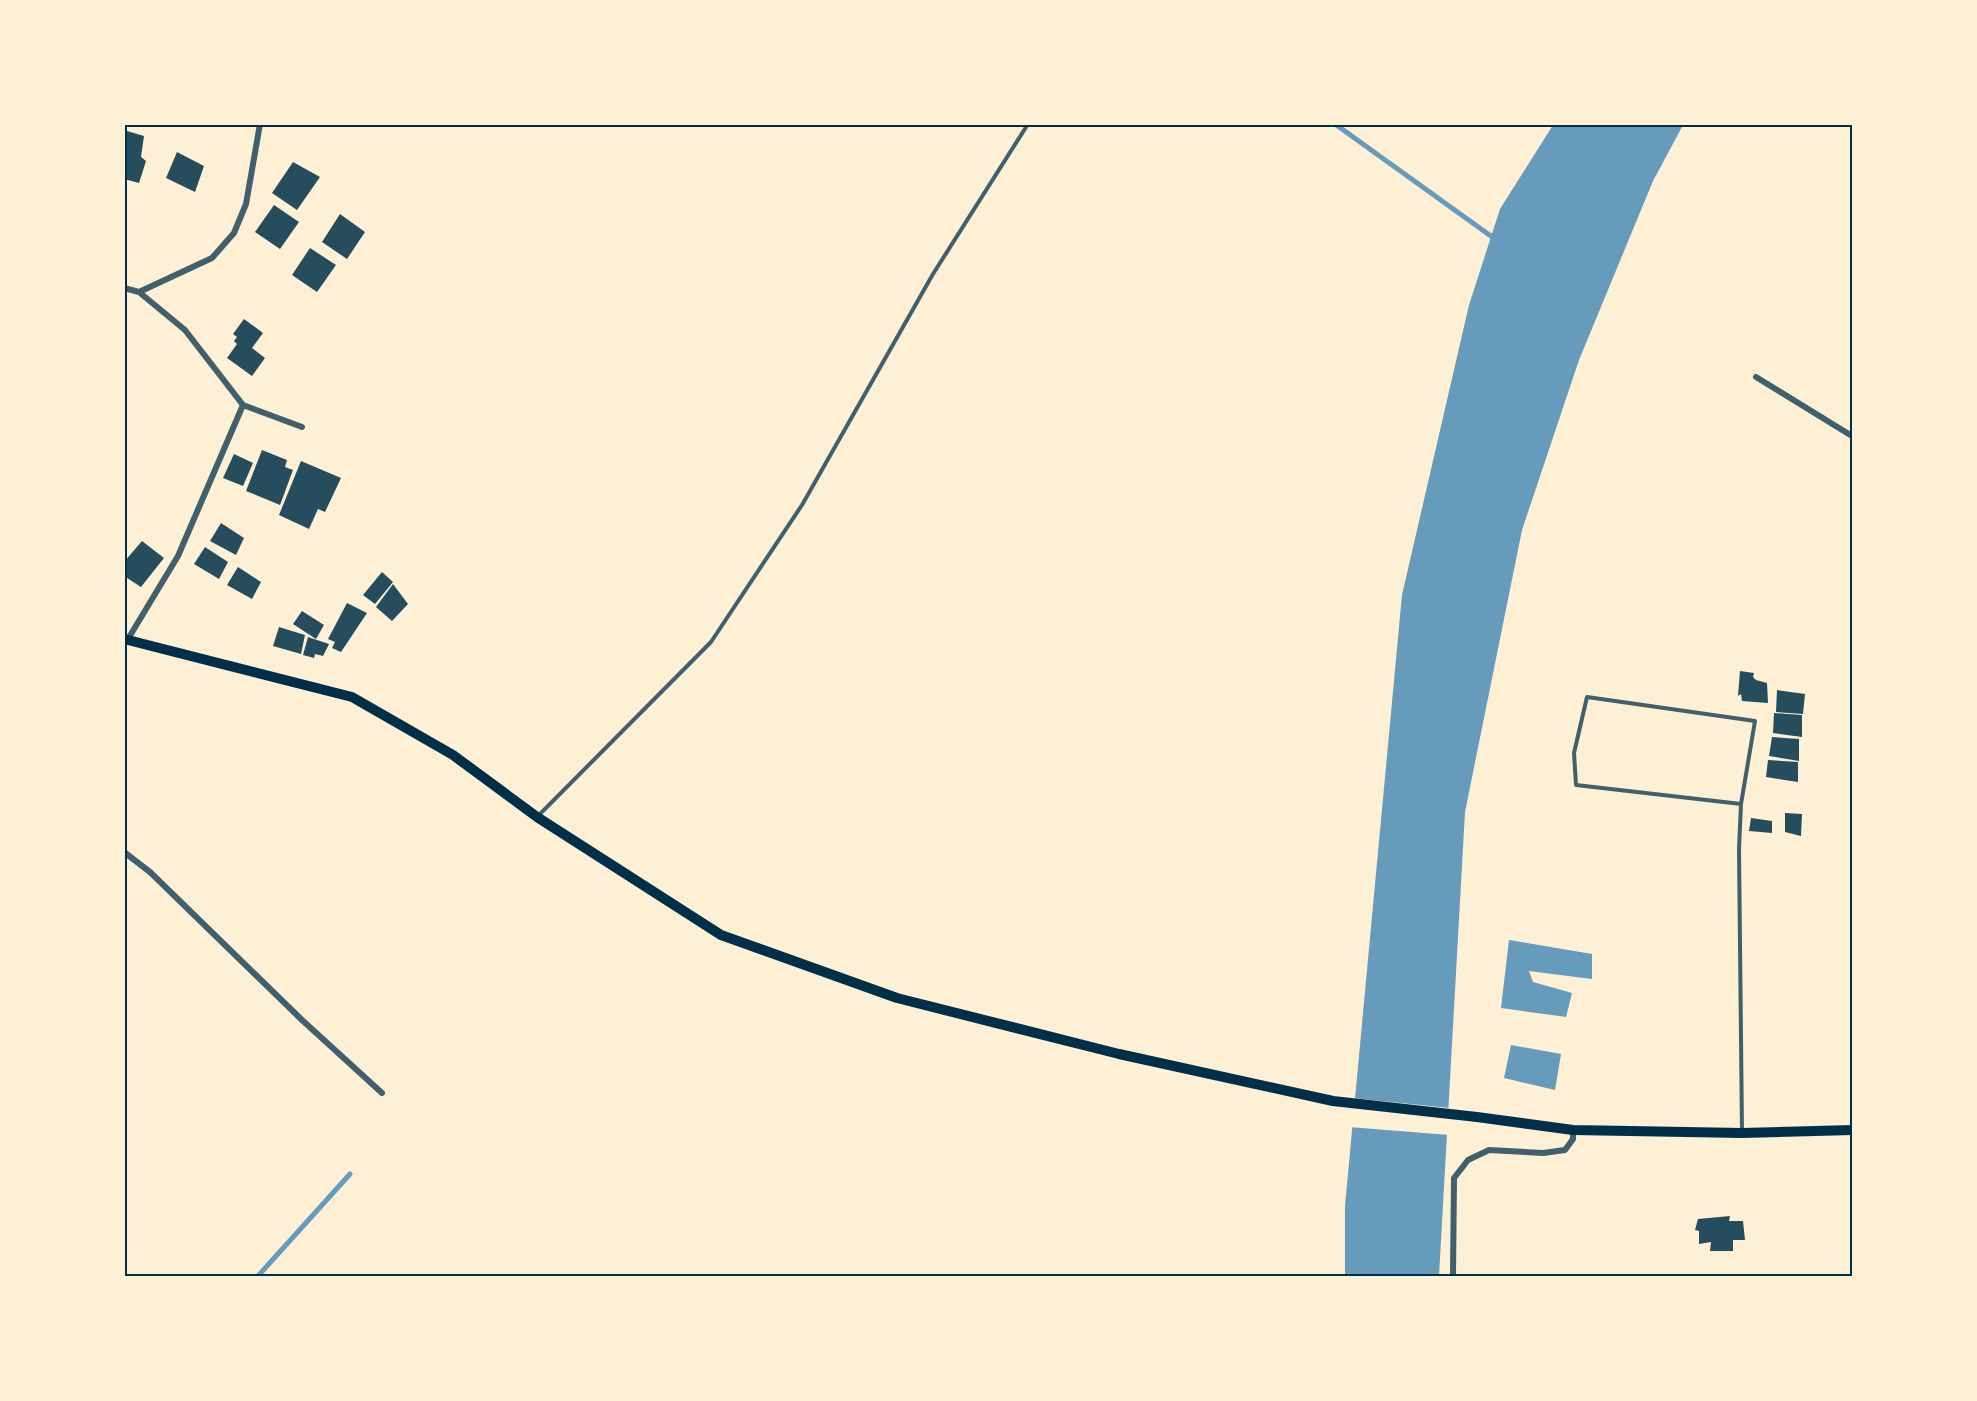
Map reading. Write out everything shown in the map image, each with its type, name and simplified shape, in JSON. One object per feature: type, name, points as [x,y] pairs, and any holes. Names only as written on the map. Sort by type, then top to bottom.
[{"type":"main road","points":[[126,639],[352,697],[453,755],[537,818],[721,935],[897,998],[1119,1054],[1333,1101],[1573,1130],[1742,1133],[1852,1130]]},
{"type":"street","points":[[139,292],[212,258],[234,233],[246,204],[260,124]]},
{"type":"street","points":[[124,288],[139,292],[185,330],[243,405],[302,428]]},
{"type":"street","points":[[1756,377],[1852,436]]},
{"type":"street","points":[[126,639],[178,556],[243,405]]},
{"type":"street","points":[[124,852],[150,872],[302,1020],[382,1093]]},
{"type":"street","points":[[1453,1276],[1454,1178],[1468,1160],[1489,1150],[1543,1153],[1565,1150],[1574,1139],[1573,1130]]},
{"type":"lane","points":[[537,818],[711,642],[802,505],[933,274],[1028,124]]},
{"type":"lane","points":[[1741,804],[1576,786],[1574,753],[1587,697],[1755,721],[1741,804],[1739,849],[1742,1133]]},
{"type":"water","points":[[1553,125],[1683,125],[1653,181],[1579,360],[1522,530],[1465,812],[1439,1276],[1345,1276],[1345,1206],[1402,595],[1469,305],[1500,209]]},
{"type":"water","points":[[1509,940],[1592,954],[1592,979],[1529,971],[1533,982],[1572,993],[1566,1017],[1501,1008]]},
{"type":"water","points":[[1511,1045],[1561,1054],[1555,1090],[1504,1078]]},
{"type":"pier","points":[[1352,1098],[1450,1108],[1449,1135],[1349,1127]]},
{"type":"building","points":[[127,131],[144,136],[141,157],[146,161],[139,183],[124,179],[124,137]]},
{"type":"building","points":[[177,152],[204,166],[195,192],[166,178]]},
{"type":"building","points":[[293,162],[320,177],[297,210],[272,193]]},
{"type":"building","points":[[274,205],[299,222],[280,249],[255,232]]},
{"type":"building","points":[[340,214],[365,232],[347,259],[322,242]]},
{"type":"building","points":[[310,248],[336,265],[317,292],[292,275]]},
{"type":"building","points":[[244,319],[263,333],[252,348],[265,358],[252,376],[227,358],[237,344],[234,341],[237,337],[233,334]]},
{"type":"building","points":[[262,450],[287,460],[285,467],[293,470],[280,505],[246,491]]},
{"type":"building","points":[[234,454],[253,463],[243,486],[223,478]]},
{"type":"building","points":[[301,461],[341,478],[325,512],[318,509],[309,529],[279,515]]},
{"type":"building","points":[[221,523],[244,538],[236,555],[210,541]]},
{"type":"building","points":[[142,541],[164,558],[141,587],[124,576],[124,562]]},
{"type":"building","points":[[205,547],[228,562],[219,579],[194,564]]},
{"type":"building","points":[[238,567],[261,582],[252,599],[227,585]]},
{"type":"building","points":[[382,572],[393,582],[375,604],[363,595]]},
{"type":"building","points":[[393,584],[408,604],[392,621],[376,607]]},
{"type":"building","points":[[347,603],[367,613],[341,652],[332,648],[335,642],[328,639]]},
{"type":"building","points":[[302,611],[324,625],[316,639],[293,624]]},
{"type":"building","points":[[279,627],[305,635],[301,654],[273,646]]},
{"type":"building","points":[[308,637],[329,644],[323,656],[315,654],[314,658],[303,655]]},
{"type":"building","points":[[1740,671],[1754,673],[1753,677],[1756,680],[1767,683],[1768,703],[1742,701],[1741,694],[1738,696]]},
{"type":"building","points":[[1777,690],[1805,694],[1803,714],[1776,712]]},
{"type":"building","points":[[1774,713],[1802,715],[1802,737],[1773,733]]},
{"type":"building","points":[[1772,737],[1799,739],[1799,761],[1769,756]]},
{"type":"building","points":[[1768,760],[1798,762],[1798,782],[1766,777]]},
{"type":"building","points":[[1785,813],[1802,814],[1801,836],[1785,832]]},
{"type":"building","points":[[1751,818],[1772,821],[1772,833],[1749,831]]},
{"type":"building","points":[[1730,1216],[1729,1221],[1743,1221],[1745,1240],[1733,1240],[1733,1251],[1710,1251],[1711,1242],[1699,1244],[1699,1231],[1695,1230],[1698,1219]]},
{"type":"waterway","points":[[1335,124],[1495,239]]},
{"type":"waterway","points":[[258,1276],[350,1174]]}]
